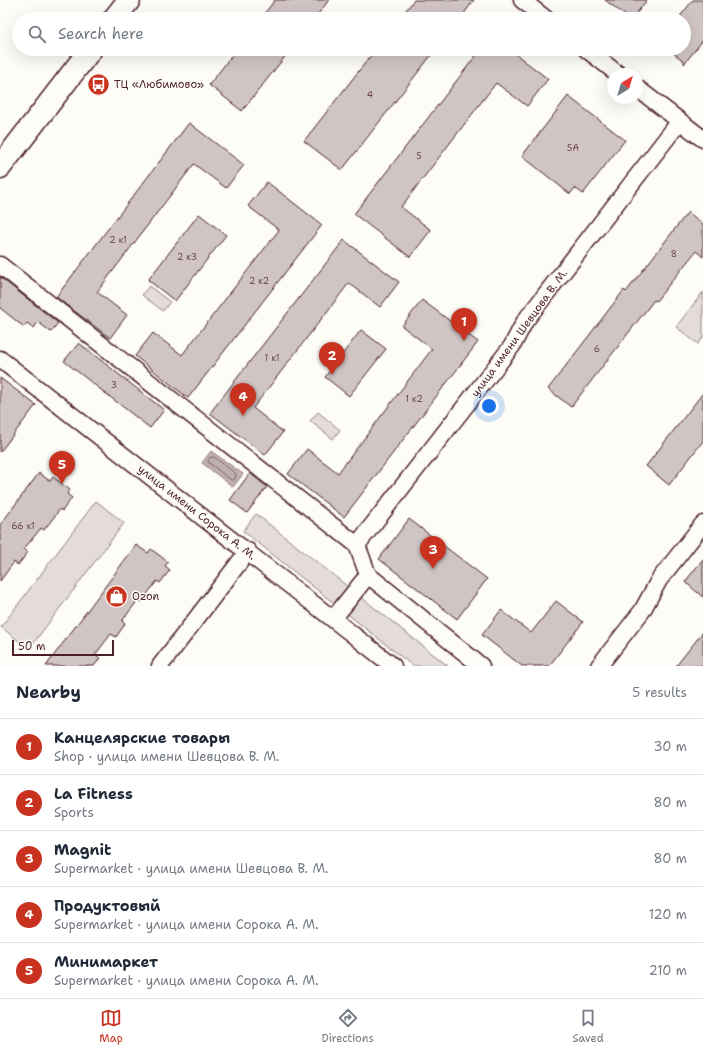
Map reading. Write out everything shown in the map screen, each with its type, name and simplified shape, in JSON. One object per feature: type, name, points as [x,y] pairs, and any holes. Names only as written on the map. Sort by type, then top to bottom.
[{"type":"main road","points":[[120,12],[129,0]]},
{"type":"main road","points":[[4,154],[85,56]]},
{"type":"street","points":[[522,0],[537,12]]},
{"type":"street","points":[[595,56],[610,68]]},
{"type":"street","points":[[643,93],[703,139]]},
{"type":"street","name":"улица имени Шевцова В. М.","points":[[357,545],[512,346],[525,321],[680,121]]},
{"type":"street","points":[[0,265],[357,545],[368,575],[481,666]]},
{"type":"street","name":"улица имени Сорока А. М.","points":[[0,359],[248,551],[393,666]]},
{"type":"street","points":[[599,666],[642,611],[659,580],[703,524]]},
{"type":"street","points":[[160,666],[248,551]]},
{"type":"street","points":[[333,619],[368,575]]},
{"type":"shaded area","points":[[149,286],[170,302],[163,311],[142,295]]},
{"type":"shaded area","points":[[703,292],[703,337],[698,344],[676,327]]},
{"type":"shaded area","points":[[318,412],[340,430],[333,439],[310,421]]},
{"type":"shaded area","points":[[96,501],[124,523],[29,649],[1,627]]},
{"type":"shaded area","points":[[256,514],[448,666],[413,666],[243,531]]},
{"type":"water","points":[[211,451],[243,474],[233,487],[202,463]]},
{"type":"building","points":[[275,0],[329,0],[320,12],[266,12]]},
{"type":"building","points":[[414,0],[474,0],[465,12],[405,12]]},
{"type":"building","points":[[605,0],[647,0],[638,12],[621,12]]},
{"type":"building","points":[[693,0],[703,0],[703,40],[691,55],[691,12],[684,12]]},
{"type":"building","points":[[232,56],[285,56],[242,111],[209,85]]},
{"type":"building","points":[[371,56],[431,56],[342,170],[304,141]]},
{"type":"building","points":[[476,56],[518,56],[548,79],[527,106],[496,83],[401,207],[431,230],[410,257],[354,214]]},
{"type":"building","points":[[677,56],[690,56],[684,64],[684,61]]},
{"type":"building","points":[[568,96],[625,140],[583,194],[575,188],[570,194],[522,156]]},
{"type":"building","points":[[189,123],[244,165],[226,188],[194,164],[97,292],[127,315],[110,338],[56,297]]},
{"type":"building","points":[[267,182],[322,225],[188,398],[135,356],[153,333],[182,355],[279,230],[248,206]]},
{"type":"building","points":[[688,212],[703,224],[703,257],[696,251],[656,301],[654,300],[571,407],[548,389],[624,290],[626,292]]},
{"type":"building","points":[[199,214],[226,235],[175,301],[148,280]]},
{"type":"building","points":[[344,240],[399,282],[380,307],[349,283],[253,408],[283,432],[265,455],[210,413]]},
{"type":"building","points":[[0,277],[58,323],[51,332],[38,322],[34,328],[27,323],[24,327],[0,308]]},
{"type":"building","points":[[422,300],[478,342],[344,517],[288,474],[307,449],[338,473],[432,349],[402,326]]},
{"type":"building","points":[[361,330],[386,349],[349,396],[325,377]]},
{"type":"building","points":[[79,343],[164,410],[150,428],[64,361]]},
{"type":"building","points":[[0,378],[36,405],[0,452]]},
{"type":"building","points":[[703,393],[703,441],[669,485],[646,466]]},
{"type":"building","points":[[39,473],[50,481],[53,477],[70,490],[67,494],[72,498],[62,511],[60,509],[44,530],[41,528],[24,549],[28,552],[18,565],[14,562],[0,581],[0,525]]},
{"type":"building","points":[[250,473],[267,487],[247,513],[230,500]]},
{"type":"building","points":[[409,519],[487,579],[457,619],[379,559]]},
{"type":"building","points":[[136,545],[148,553],[151,549],[168,562],[165,566],[170,570],[160,583],[157,581],[141,602],[138,600],[122,621],[125,624],[116,637],[111,634],[95,655],[100,658],[94,666],[46,666]]},
{"type":"building","points":[[703,559],[703,597],[685,582]]},
{"type":"building","points":[[556,601],[583,622],[549,666],[522,666],[482,635],[501,610],[531,633]]},
{"type":"building","points":[[703,632],[703,666],[676,666]]},
{"type":"place","name":"ТЦ «Любимово»","points":[[99,84]]},
{"type":"place","name":"Канцелярские товары","points":[[464,341]]},
{"type":"place","name":"La Fitness","points":[[332,375]]},
{"type":"place","name":"Продуктовый","points":[[243,416]]},
{"type":"place","name":"Минимаркет","points":[[62,484]]},
{"type":"place","name":"Magnit","points":[[433,569]]},
{"type":"place","name":"Ozon","points":[[117,596]]}]
